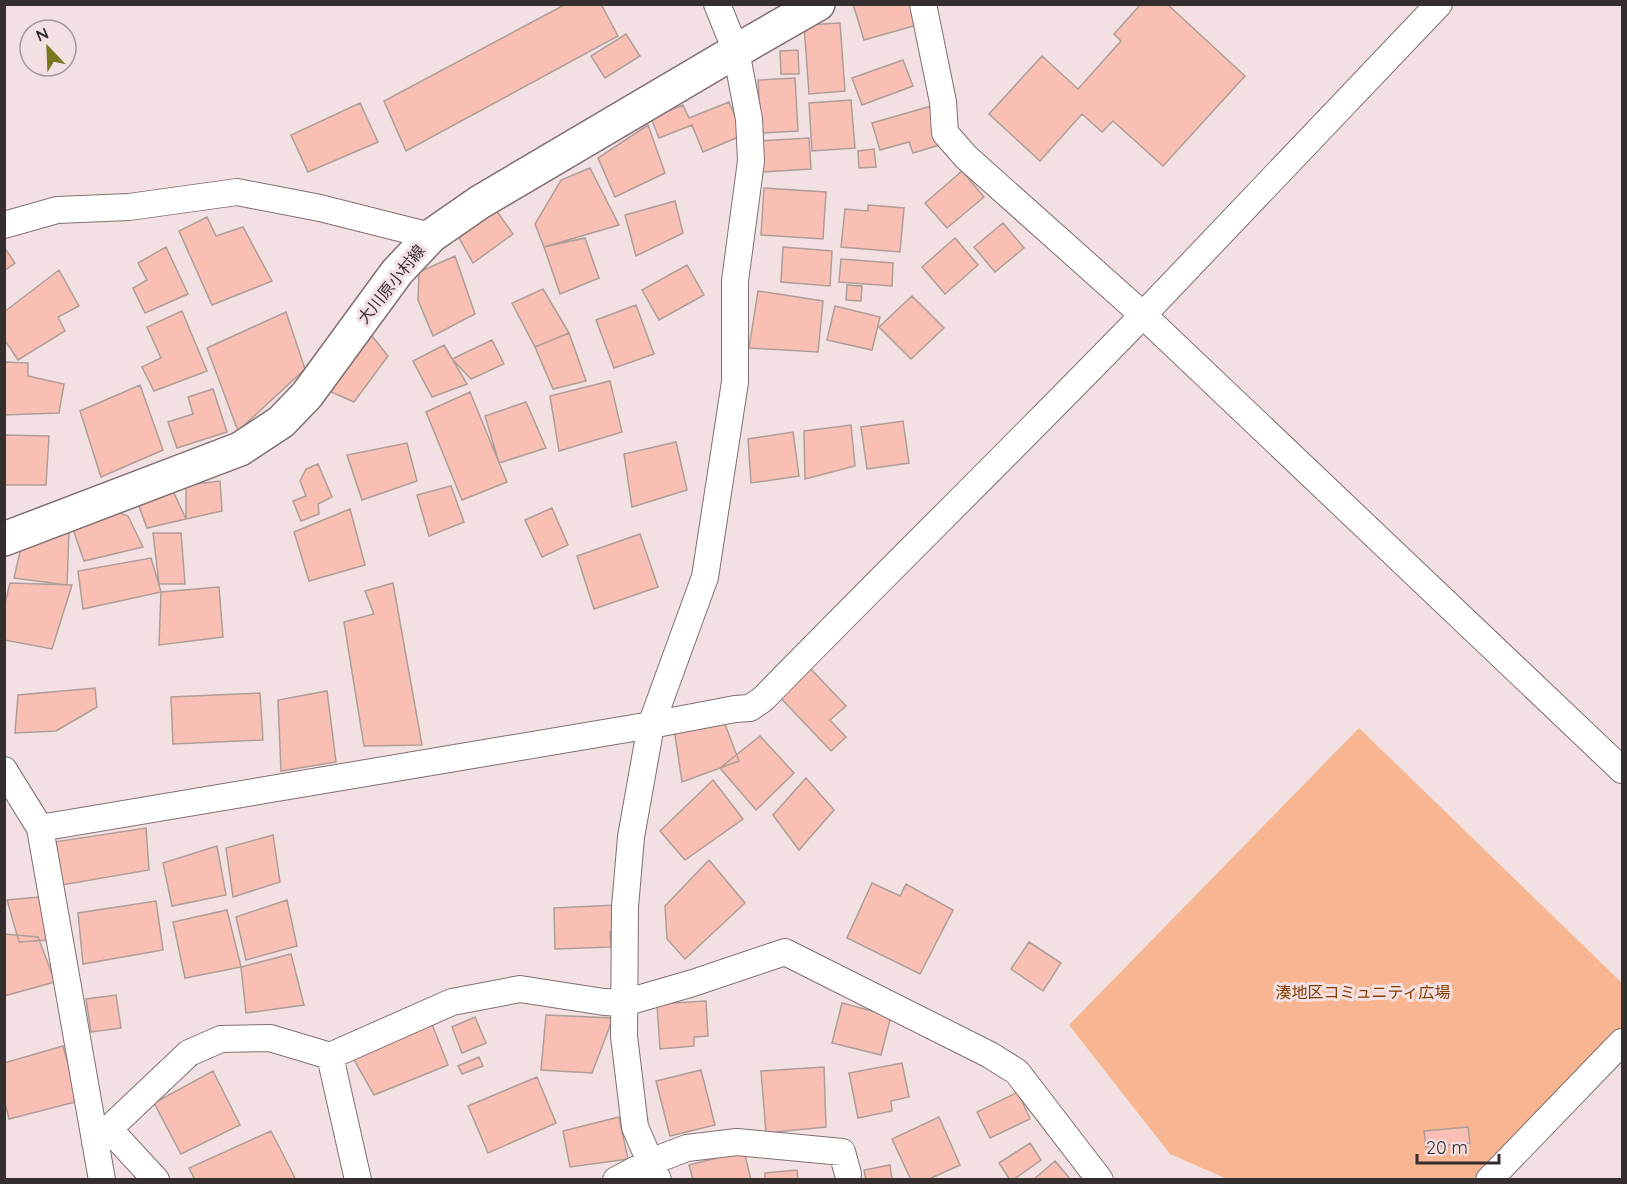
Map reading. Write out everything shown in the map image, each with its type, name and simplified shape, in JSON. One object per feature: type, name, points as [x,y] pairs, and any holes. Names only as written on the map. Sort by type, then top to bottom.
[{"type":"main road","name":"大川原小村線","points":[[4,539],[240,449],[281,422],[307,395],[397,272],[430,236],[480,202],[818,4]]},
{"type":"street","points":[[654,1171],[635,1127],[624,1036],[625,907],[631,837],[651,725],[705,576],[735,382],[735,281],[751,161],[749,119],[736,51],[717,4]]},
{"type":"street","points":[[923,4],[943,102],[945,133],[966,157],[1143,315],[1623,770]]},
{"type":"street","points":[[40,828],[750,708],[763,699],[882,576],[958,504],[1143,315],[1439,4]]},
{"type":"street","points":[[4,225],[57,210],[129,207],[237,192],[320,208],[430,236]]},
{"type":"street","points":[[4,770],[40,828],[102,1135],[102,1179]]},
{"type":"street","points":[[102,1135],[189,1053],[221,1039],[270,1038],[330,1056],[452,1002],[520,989],[603,1002],[624,1003],[785,952],[990,1055],[1017,1072],[1100,1179]]},
{"type":"street","points":[[1490,1179],[1623,1042]]},
{"type":"street","points":[[330,1056],[358,1179]]},
{"type":"street","points":[[102,1135],[156,1179]]},
{"type":"street","points":[[616,1179],[654,1171],[687,1148],[737,1142],[842,1152],[848,1174]]},
{"type":"green space","name":"湊地区コミュニティ広場","points":[[1359,728],[1622,983],[1622,1027],[1473,1179],[1227,1179],[1170,1154],[1069,1025]]},
{"type":"building","points":[[566,4],[601,4],[618,36],[406,151],[384,101]]},
{"type":"building","points":[[853,4],[910,4],[917,25],[864,40]]},
{"type":"building","points":[[1141,4],[1167,4],[1245,76],[1163,166],[1113,121],[1102,132],[1082,114],[1040,161],[989,114],[1042,56],[1078,89],[1121,41],[1114,34]]},
{"type":"building","points":[[840,23],[845,91],[809,94],[804,25]]},
{"type":"building","points":[[626,34],[640,56],[605,78],[591,56]]},
{"type":"building","points":[[798,50],[799,74],[781,74],[780,51]]},
{"type":"building","points":[[903,60],[913,86],[862,105],[852,78]]},
{"type":"building","points":[[795,78],[798,131],[761,133],[758,80]]},
{"type":"building","points":[[851,100],[855,148],[812,151],[809,103]]},
{"type":"building","points":[[729,102],[743,135],[703,152],[692,125],[659,138],[651,118],[683,105],[689,118]]},
{"type":"building","points":[[360,103],[378,142],[308,172],[291,135]]},
{"type":"building","points":[[935,105],[946,143],[913,153],[909,142],[880,150],[872,123]]},
{"type":"building","points":[[648,125],[665,173],[615,197],[598,158]]},
{"type":"building","points":[[809,138],[811,169],[761,172],[759,141]]},
{"type":"building","points":[[874,149],[876,167],[859,168],[858,151]]},
{"type":"building","points":[[590,168],[619,225],[544,247],[535,224],[561,180]]},
{"type":"building","points":[[962,171],[984,197],[947,228],[925,203]]},
{"type":"building","points":[[764,188],[826,192],[823,239],[761,235]]},
{"type":"building","points":[[675,201],[683,233],[636,256],[625,215]]},
{"type":"building","points":[[868,205],[904,208],[900,252],[841,247],[845,209],[868,211]]},
{"type":"building","points":[[493,206],[513,234],[473,263],[459,238]]},
{"type":"building","points":[[207,217],[216,236],[243,227],[272,281],[212,305],[179,231]]},
{"type":"building","points":[[1003,223],[1024,248],[995,272],[974,247]]},
{"type":"building","points":[[585,238],[599,278],[560,294],[544,247]]},
{"type":"building","points":[[955,238],[978,265],[945,294],[922,267]]},
{"type":"building","points":[[4,247],[15,263],[4,271]]},
{"type":"building","points":[[166,247],[188,294],[145,313],[133,288],[147,280],[138,263]]},
{"type":"building","points":[[783,247],[832,251],[830,286],[781,282]]},
{"type":"building","points":[[455,256],[475,314],[433,336],[418,300],[419,272]]},
{"type":"building","points":[[841,259],[893,263],[892,286],[839,282]]},
{"type":"building","points":[[687,265],[704,295],[659,320],[642,290]]},
{"type":"building","points":[[59,270],[79,306],[58,317],[65,331],[18,360],[4,339],[4,312]]},
{"type":"building","points":[[847,285],[862,286],[861,301],[846,300]]},
{"type":"building","points":[[543,289],[569,333],[535,347],[512,303]]},
{"type":"building","points":[[758,291],[823,301],[818,352],[749,348]]},
{"type":"building","points":[[912,296],[944,328],[911,359],[879,327]]},
{"type":"building","points":[[636,305],[654,354],[614,368],[596,320]]},
{"type":"building","points":[[835,306],[880,317],[872,350],[827,340]]},
{"type":"building","points":[[182,311],[207,371],[154,391],[142,367],[161,358],[147,327]]},
{"type":"building","points":[[286,312],[305,369],[238,431],[207,348]]},
{"type":"building","points":[[358,332],[372,336],[388,356],[354,402],[322,388]]},
{"type":"building","points":[[569,333],[586,381],[553,389],[535,347]]},
{"type":"building","points":[[492,340],[504,364],[471,379],[452,359]]},
{"type":"building","points":[[444,345],[467,384],[432,397],[413,361]]},
{"type":"building","points":[[4,362],[28,363],[28,376],[64,384],[59,413],[4,415]]},
{"type":"building","points":[[610,381],[622,432],[559,451],[550,396]]},
{"type":"building","points":[[140,385],[163,450],[101,477],[80,411]]},
{"type":"building","points":[[213,389],[227,432],[177,448],[168,422],[193,414],[188,397]]},
{"type":"building","points":[[470,392],[507,482],[462,500],[426,412]]},
{"type":"building","points":[[526,402],[546,448],[499,463],[485,416]]},
{"type":"building","points":[[903,421],[909,463],[867,469],[861,427]]},
{"type":"building","points":[[851,425],[855,466],[805,479],[804,431]]},
{"type":"building","points":[[793,432],[799,476],[751,483],[748,439]]},
{"type":"building","points":[[4,435],[49,436],[46,485],[4,485]]},
{"type":"building","points":[[676,442],[687,490],[632,507],[624,454]]},
{"type":"building","points":[[407,443],[417,481],[362,500],[347,455]]},
{"type":"building","points":[[318,464],[332,497],[318,504],[319,514],[301,521],[293,501],[306,496],[300,481],[306,469]]},
{"type":"building","points":[[167,478],[186,519],[147,528],[136,498]]},
{"type":"building","points":[[220,481],[222,511],[186,519],[186,485]]},
{"type":"building","points":[[451,486],[464,522],[429,536],[417,495]]},
{"type":"building","points":[[106,508],[128,516],[143,547],[84,561],[71,523]]},
{"type":"building","points":[[552,508],[568,545],[542,557],[525,520]]},
{"type":"building","points":[[350,509],[365,565],[309,581],[294,532]]},
{"type":"building","points":[[69,532],[67,585],[14,578],[23,539]]},
{"type":"building","points":[[153,533],[181,533],[185,584],[159,584]]},
{"type":"building","points":[[640,534],[658,587],[594,609],[577,556]]},
{"type":"building","points":[[151,558],[161,592],[83,609],[78,571]]},
{"type":"building","points":[[10,583],[72,585],[52,649],[4,640],[4,607]]},
{"type":"building","points":[[393,583],[422,745],[364,746],[344,622],[374,614],[365,591]]},
{"type":"building","points":[[219,587],[223,637],[159,645],[161,592]]},
{"type":"building","points":[[807,665],[846,706],[830,720],[846,737],[831,751],[776,693]]},
{"type":"building","points":[[95,688],[97,707],[56,731],[15,733],[18,695]]},
{"type":"building","points":[[327,691],[336,762],[281,771],[278,700]]},
{"type":"building","points":[[260,693],[263,740],[173,744],[171,697]]},
{"type":"building","points":[[723,719],[739,761],[682,782],[674,728]]},
{"type":"building","points":[[760,736],[794,773],[756,810],[720,768]]},
{"type":"building","points":[[806,778],[834,810],[799,850],[773,815]]},
{"type":"building","points":[[713,780],[743,819],[685,860],[660,831]]},
{"type":"building","points":[[146,828],[149,870],[62,885],[54,842]]},
{"type":"building","points":[[273,835],[280,882],[233,897],[226,848]]},
{"type":"building","points":[[217,846],[226,895],[172,906],[163,863]]},
{"type":"building","points":[[709,860],[745,903],[685,959],[667,939],[665,906]]},
{"type":"building","points":[[872,883],[900,896],[906,884],[953,910],[920,974],[847,938]]},
{"type":"building","points":[[39,897],[49,940],[19,942],[7,900]]},
{"type":"building","points":[[287,900],[297,946],[246,960],[236,917]]},
{"type":"building","points":[[156,901],[163,950],[83,964],[78,913]]},
{"type":"building","points":[[617,905],[619,931],[610,932],[611,947],[555,949],[554,908]]},
{"type":"building","points":[[227,910],[241,967],[185,978],[173,922]]},
{"type":"building","points":[[4,934],[38,937],[55,982],[4,996]]},
{"type":"building","points":[[1029,942],[1061,963],[1043,991],[1011,969]]},
{"type":"building","points":[[291,954],[304,1005],[246,1013],[241,967]]},
{"type":"building","points":[[116,995],[121,1028],[91,1032],[86,999]]},
{"type":"building","points":[[706,1001],[708,1036],[694,1037],[694,1046],[660,1049],[657,1004]]},
{"type":"building","points":[[842,1003],[891,1016],[881,1055],[832,1043]]},
{"type":"building","points":[[546,1015],[613,1018],[592,1073],[541,1070]]},
{"type":"building","points":[[475,1017],[486,1043],[462,1053],[452,1027]]},
{"type":"building","points":[[430,1019],[448,1065],[374,1095],[352,1056]]},
{"type":"building","points":[[63,1046],[79,1101],[9,1119],[4,1099],[4,1063]]},
{"type":"building","points":[[479,1057],[483,1066],[462,1074],[458,1066]]},
{"type":"building","points":[[902,1063],[909,1097],[891,1101],[892,1111],[858,1118],[849,1073]]},
{"type":"building","points":[[824,1067],[826,1127],[766,1133],[761,1071]]},
{"type":"building","points":[[701,1070],[715,1125],[670,1136],[656,1081]]},
{"type":"building","points":[[213,1071],[240,1125],[181,1154],[154,1103]]},
{"type":"building","points":[[537,1077],[556,1123],[488,1153],[468,1106]]},
{"type":"building","points":[[1018,1092],[1030,1119],[990,1138],[977,1112]]},
{"type":"building","points":[[619,1117],[628,1159],[570,1167],[563,1131]]},
{"type":"building","points":[[939,1117],[960,1165],[927,1180],[911,1180],[892,1139]]},
{"type":"building","points":[[1468,1127],[1470,1143],[1426,1147],[1424,1131]]},
{"type":"building","points":[[271,1131],[296,1180],[195,1180],[189,1168]]},
{"type":"building","points":[[1030,1143],[1041,1160],[1010,1180],[999,1163]]},
{"type":"building","points":[[744,1151],[751,1180],[693,1180],[689,1165]]},
{"type":"building","points":[[1055,1161],[1071,1180],[1033,1180]]},
{"type":"building","points":[[890,1165],[892,1180],[866,1180],[864,1170]]},
{"type":"building","points":[[797,1170],[798,1180],[765,1180],[765,1173]]}]
